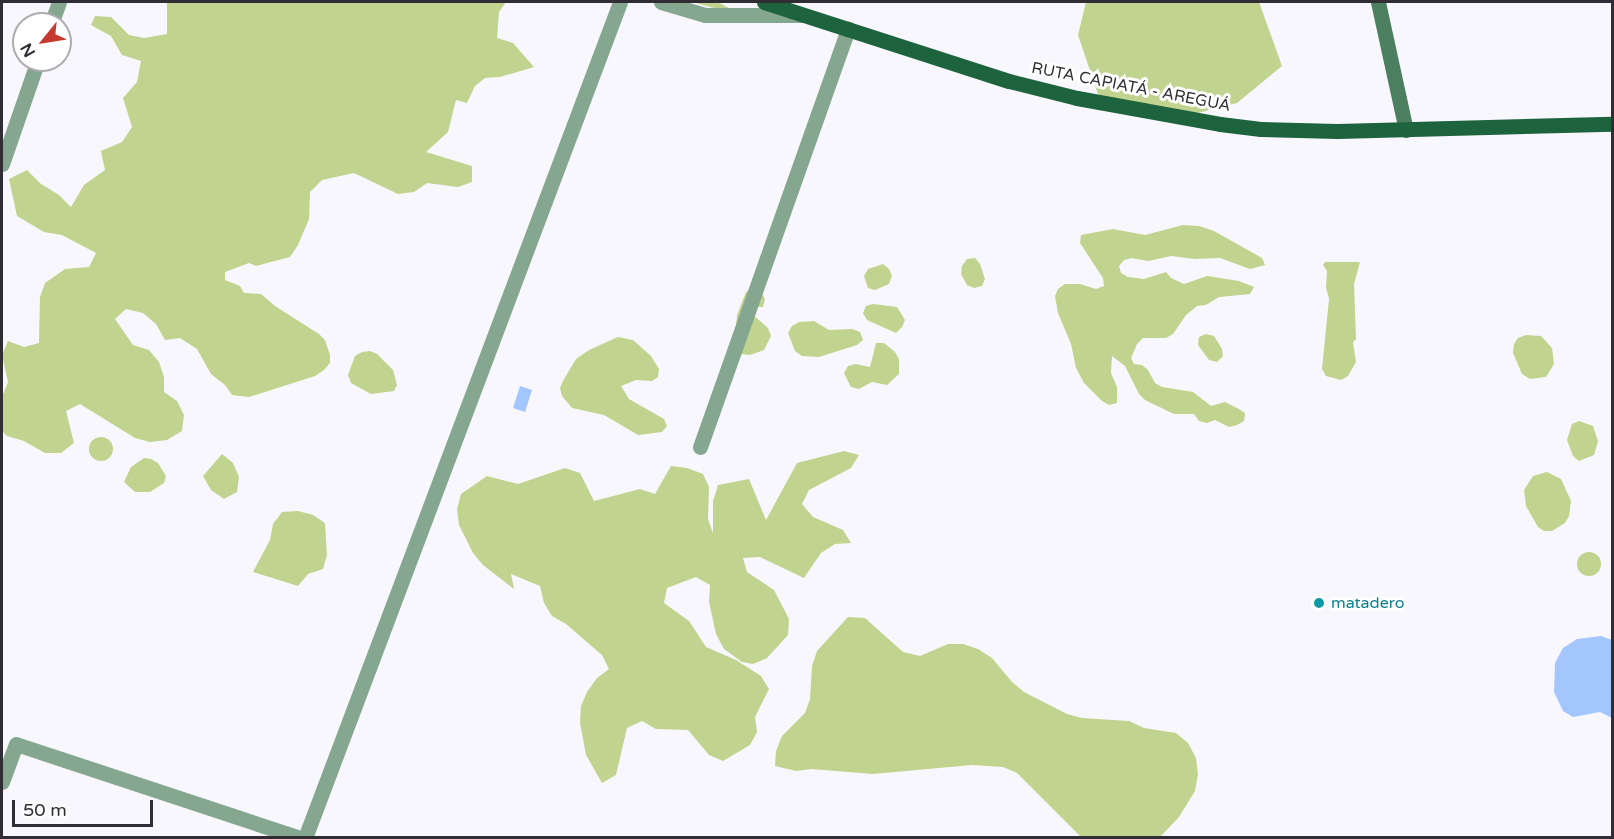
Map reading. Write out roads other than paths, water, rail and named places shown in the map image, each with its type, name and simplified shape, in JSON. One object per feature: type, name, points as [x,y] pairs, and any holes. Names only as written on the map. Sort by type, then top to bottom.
[{"type":"main road","name":"RUTA CAPIATÁ - AREGUÁ","points":[[764,2],[1010,81],[1178,118],[1262,129],[1406,130],[1612,124]]},
{"type":"main road","points":[[1378,2],[1406,130]]},
{"type":"street","points":[[305,837],[620,2]]},
{"type":"street","points":[[661,2],[705,15],[807,15]]},
{"type":"street","points":[[700,447],[848,28]]},
{"type":"street","points":[[2,164],[34,72]]},
{"type":"street","points":[[2,782],[15,744],[300,837]]},
{"type":"water","points":[[520,386],[532,390],[525,412],[513,408]]},
{"type":"water","points":[[1601,636],[1612,640],[1612,718],[1600,712],[1573,717],[1563,711],[1554,692],[1555,663],[1563,648],[1577,639]]},
{"type":"place","name":"matadero","points":[[1319,603]]}]
